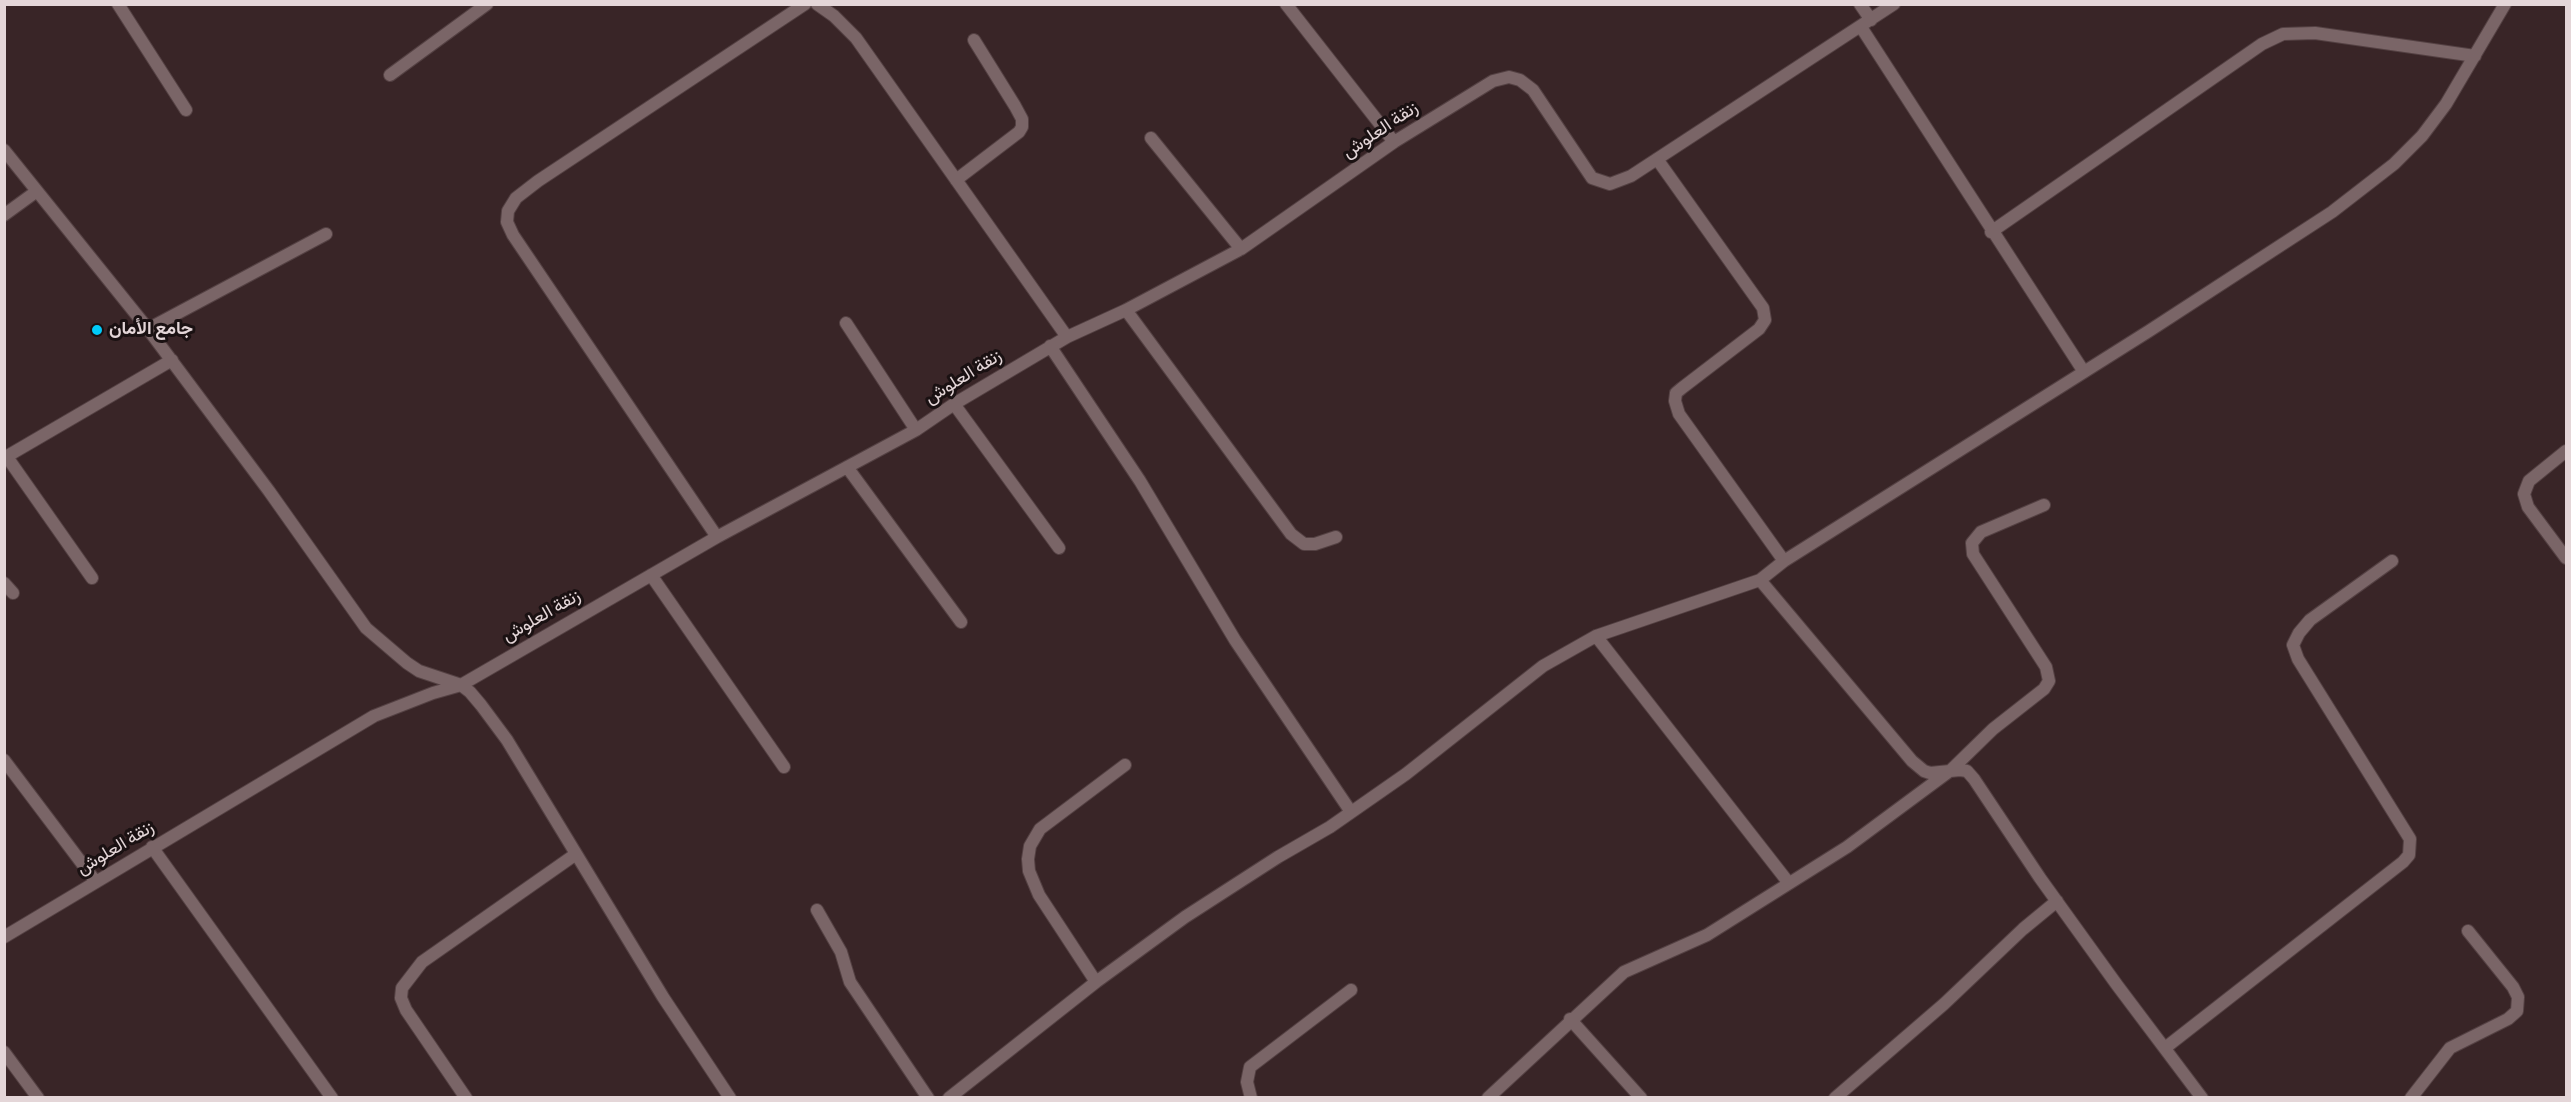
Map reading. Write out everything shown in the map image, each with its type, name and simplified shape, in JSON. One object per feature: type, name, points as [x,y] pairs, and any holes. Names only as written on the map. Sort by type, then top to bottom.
[{"type":"street","points":[[118,4],[186,110]]},
{"type":"street","points":[[390,75],[487,4]]},
{"type":"street","points":[[717,537],[513,235],[507,222],[508,211],[516,198],[538,181],[805,4]]},
{"type":"street","points":[[817,4],[834,16],[856,38],[1066,337]]},
{"type":"street","points":[[1287,4],[1394,142]]},
{"type":"street","points":[[1860,4],[1866,23],[1991,232],[2084,372]]},
{"type":"street","name":"زنقة العلوش","points":[[4,937],[374,716],[433,693],[461,685],[717,537],[916,430],[954,404],[1066,337],[1126,310],[1241,249],[1394,142],[1492,81],[1509,77],[1520,80],[1533,90],[1592,178],[1610,184],[1617,183],[1658,159],[1894,4]]},
{"type":"street","points":[[949,1098],[1096,982],[1194,911],[1407,774],[1543,666],[1596,636],[1760,580],[1784,561],[2332,212],[2394,164],[2422,136],[2446,104],[2505,4]]},
{"type":"street","points":[[1991,232],[2262,44],[2283,34],[2315,33],[2475,56]]},
{"type":"street","points":[[956,180],[1019,132],[1022,127],[1022,119],[1015,106],[974,40]]},
{"type":"street","points":[[1151,138],[1241,249]]},
{"type":"street","points":[[4,150],[172,360],[269,490],[366,628],[383,645],[419,671],[461,685],[470,692],[507,740],[663,997],[730,1098]]},
{"type":"street","points":[[1658,159],[1763,308],[1765,320],[1759,329],[1676,393],[1675,401],[1679,414],[1784,561]]},
{"type":"street","points":[[4,215],[37,191]]},
{"type":"street","points":[[148,329],[326,234]]},
{"type":"street","points":[[1126,310],[1291,534],[1304,544],[1315,544],[1336,537]]},
{"type":"street","points":[[846,323],[916,430]]},
{"type":"street","points":[[1050,346],[1140,481],[1235,640],[1351,812]]},
{"type":"street","points":[[92,578],[6,457],[172,360]]},
{"type":"street","points":[[954,404],[1059,548]]},
{"type":"street","points":[[2566,451],[2529,481],[2524,494],[2528,507],[2566,558]]},
{"type":"street","points":[[847,467],[961,622]]},
{"type":"street","points":[[1488,1098],[1570,1019],[1624,972],[1693,943],[1847,847],[1951,770],[1993,729],[2044,689],[2049,681],[2046,667],[1973,554],[1972,543],[1981,532],[2044,505]]},
{"type":"street","points":[[2165,1048],[2409,855],[2410,838],[2298,659],[2293,645],[2310,620],[2392,561]]},
{"type":"street","points":[[651,575],[784,767]]},
{"type":"street","points":[[1760,580],[1912,761],[1930,773],[1951,770],[1966,771],[1974,779],[2057,901],[2202,1098]]},
{"type":"street","points":[[1596,636],[1788,882]]},
{"type":"street","points":[[4,760],[96,882]]},
{"type":"street","points":[[1096,982],[1039,895],[1029,871],[1028,859],[1030,846],[1040,829],[1125,765]]},
{"type":"street","points":[[152,847],[332,1098]]},
{"type":"street","points":[[466,1098],[406,1011],[401,998],[402,988],[422,962],[576,854]]},
{"type":"street","points":[[1835,1098],[1936,1011],[2023,929],[2057,901]]},
{"type":"street","points":[[817,910],[841,952],[850,982],[928,1098]]},
{"type":"street","points":[[2411,1098],[2450,1048],[2517,1011],[2518,997],[2513,987],[2468,931]]},
{"type":"street","points":[[1251,1098],[1246,1082],[1251,1067],[1351,990]]},
{"type":"street","points":[[1570,1019],[1641,1098]]},
{"type":"street","points":[[4,1052],[38,1098]]},
{"type":"place","name":"جامع الأمان","points":[[97,330]]}]
